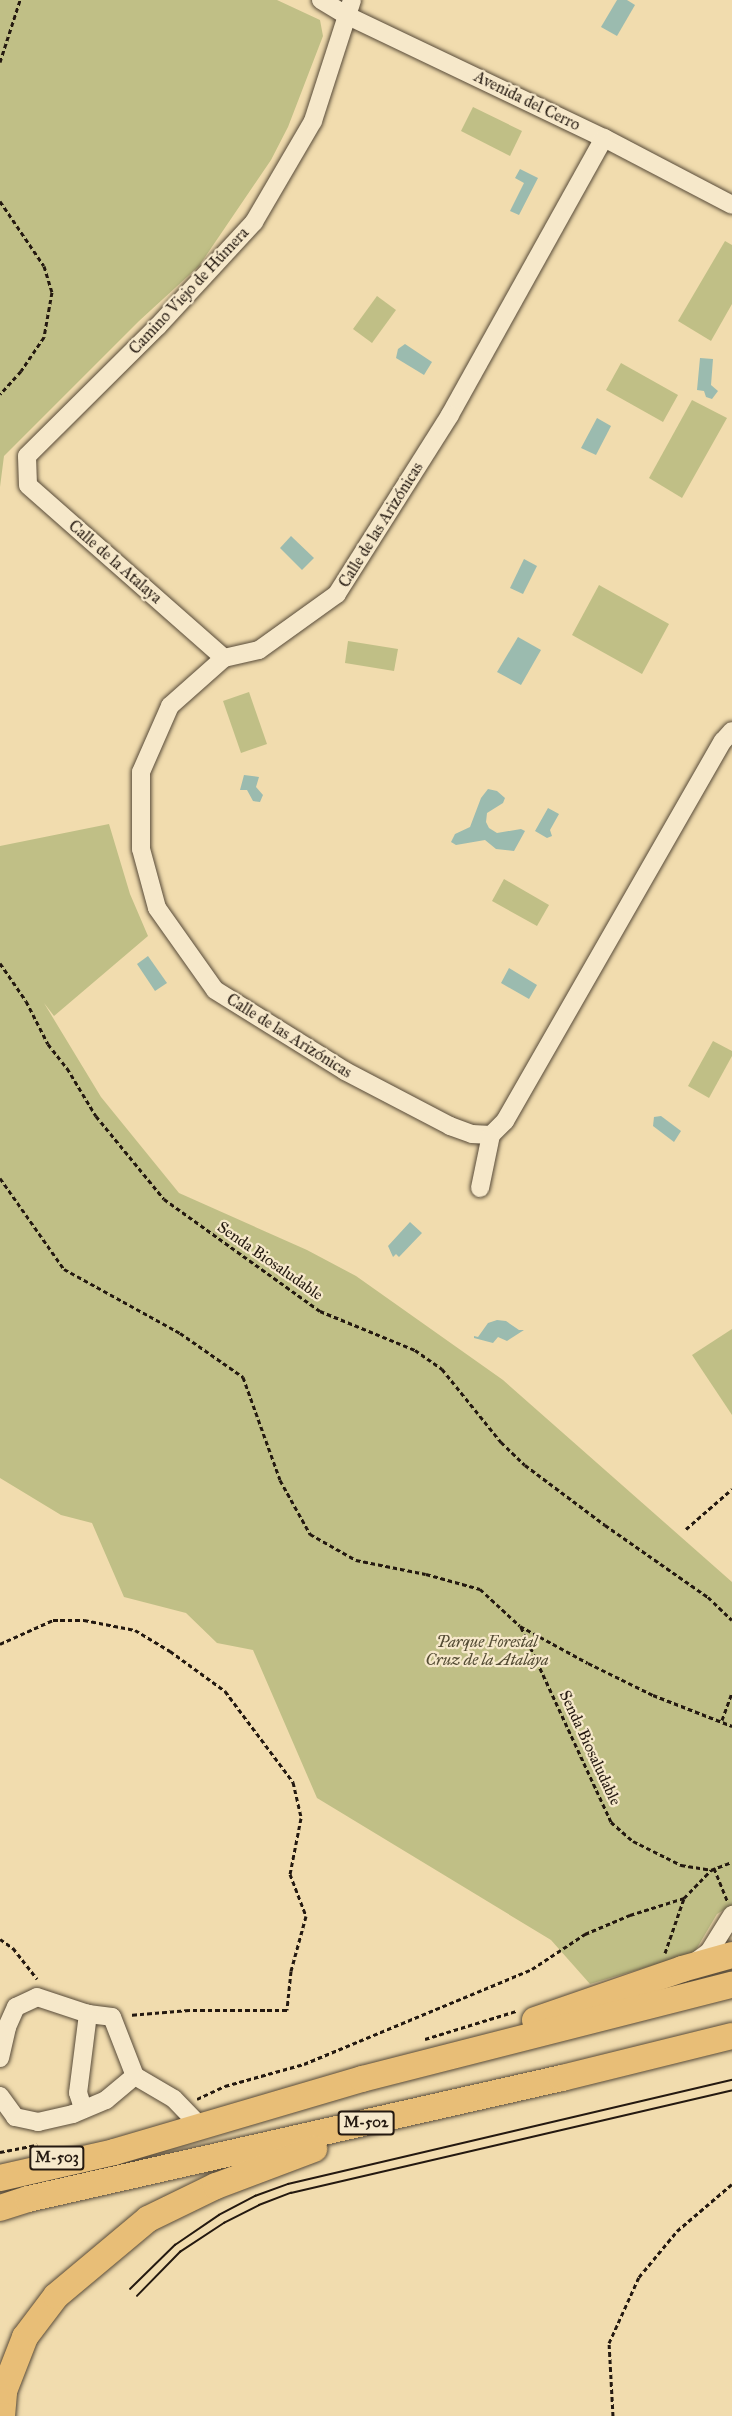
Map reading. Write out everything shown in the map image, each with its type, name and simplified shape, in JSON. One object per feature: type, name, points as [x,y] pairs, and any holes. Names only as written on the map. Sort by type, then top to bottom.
[{"type":"highway","name":"M-502","points":[[362,2079],[673,1963],[732,1956]]},
{"type":"highway","name":"M-502","points":[[0,2178],[114,2152],[362,2079],[732,1985]]},
{"type":"highway","name":"M-502","points":[[0,2208],[40,2196],[562,2078],[732,2036]]},
{"type":"highway","name":"M-502","points":[[3,2416],[4,2391],[25,2337],[56,2296],[148,2219],[216,2186],[296,2155],[562,2078]]},
{"type":"highway","name":"M-503","points":[[0,2164],[114,2152]]},
{"type":"street","name":"Avenida del Cerro","points":[[321,0],[350,8],[732,205]]},
{"type":"street","name":"Camino Viejo de Húmera","points":[[27,456],[158,326],[254,222],[313,121],[350,8]]},
{"type":"street","name":"Calle de las Arizónicas","points":[[491,1135],[472,1134],[450,1126],[345,1071],[215,990],[157,908],[141,849],[141,772],[170,706],[224,658],[259,650],[337,594],[450,415],[604,138]]},
{"type":"street","name":"Calle de la Atalaya","points":[[27,456],[28,485],[224,658]]},
{"type":"street","points":[[480,1188],[491,1135],[505,1122],[723,741],[732,731]]},
{"type":"street","points":[[673,1963],[709,1952],[730,1910]]},
{"type":"street","points":[[0,2058],[7,2027],[16,2007],[37,1997],[88,2014],[112,2017],[135,2076],[181,2105],[201,2127]]},
{"type":"street","points":[[83,2108],[78,2093],[88,2014]]},
{"type":"street","points":[[0,2096],[15,2116],[39,2122],[73,2114],[106,2100],[135,2076]]},
{"type":"path","points":[[0,62],[20,0]]},
{"type":"path","points":[[0,201],[44,266],[52,292],[44,337],[21,371],[0,394]]},
{"type":"path","name":"Senda Biosaludable","points":[[0,963],[26,1002],[48,1044],[67,1068],[96,1116],[128,1158],[164,1199],[320,1311],[415,1350],[442,1369],[501,1442],[525,1465],[708,1598],[732,1620]]},
{"type":"path","name":"Senda Biosaludable","points":[[0,1178],[64,1269],[180,1333],[243,1377],[280,1480],[310,1534],[356,1560],[426,1574],[480,1589],[520,1626],[653,1695],[722,1720],[732,1726]]},
{"type":"path","points":[[686,1530],[732,1489]]},
{"type":"path","points":[[0,1644],[53,1620],[84,1620],[135,1630],[170,1651],[225,1691],[293,1782],[301,1818],[290,1874],[306,1916],[291,1971],[287,2010],[189,2010],[112,2017]]},
{"type":"path","name":"Senda Biosaludable","points":[[520,1626],[611,1822],[633,1841],[681,1865],[712,1869],[732,1862]]},
{"type":"path","points":[[722,1720],[732,1693]]},
{"type":"path","points":[[181,2105],[225,2086],[304,2064],[532,1969],[585,1934],[630,1915],[684,1898],[712,1869],[730,1910]]},
{"type":"path","points":[[673,1963],[684,1898]]},
{"type":"path","points":[[0,1939],[13,1948],[55,2002]]},
{"type":"path","points":[[416,2042],[518,2011]]},
{"type":"path","points":[[0,2152],[43,2145]]},
{"type":"path","points":[[614,2416],[609,2343],[639,2277],[676,2231],[731,2186]]},
{"type":"green space","points":[[0,0],[277,0],[320,20],[323,36],[288,127],[271,160],[199,266],[139,321],[4,456],[0,487]]},
{"type":"green space","points":[[473,107],[522,131],[510,156],[461,131]]},
{"type":"green space","points":[[725,241],[732,245],[732,304],[711,341],[678,321]]},
{"type":"green space","points":[[377,296],[396,310],[372,343],[353,329]]},
{"type":"green space","points":[[621,363],[678,395],[663,422],[606,390]]},
{"type":"green space","points":[[692,400],[727,418],[682,498],[649,478]]},
{"type":"green space","points":[[599,585],[669,624],[642,674],[572,635]]},
{"type":"green space","points":[[348,641],[398,649],[394,671],[345,663]]},
{"type":"green space","points":[[249,692],[267,744],[241,753],[223,701]]},
{"type":"green space","name":"Parque Forestal Cruz de la Atalaya","points":[[109,824],[130,894],[148,936],[54,1016],[44,1003],[101,1097],[179,1193],[307,1250],[356,1276],[503,1380],[732,1582],[732,1905],[717,1914],[694,1953],[590,1984],[551,1940],[317,1798],[253,1650],[217,1643],[186,1613],[124,1597],[92,1523],[61,1515],[0,1478],[0,846]]},
{"type":"green space","points":[[504,879],[549,905],[537,926],[492,901]]},
{"type":"green space","points":[[713,1041],[732,1051],[732,1056],[709,1098],[688,1086]]},
{"type":"green space","points":[[732,1329],[732,1415],[692,1355]]},
{"type":"shaded area","points":[[617,0],[627,0],[635,5],[617,36],[601,27]]},
{"type":"shaded area","points":[[520,169],[538,178],[519,215],[510,211],[524,183],[515,178]]},
{"type":"shaded area","points":[[405,344],[432,362],[424,375],[396,358],[398,349]]},
{"type":"shaded area","points":[[700,358],[713,359],[711,385],[718,391],[712,399],[706,397],[704,391],[697,390]]},
{"type":"shaded area","points":[[597,418],[611,426],[596,455],[581,448]]},
{"type":"shaded area","points":[[291,536],[314,558],[302,570],[280,548]]},
{"type":"shaded area","points":[[524,559],[537,566],[523,594],[510,588]]},
{"type":"shaded area","points":[[518,637],[541,650],[521,685],[497,672]]},
{"type":"shaded area","points":[[244,775],[259,777],[256,787],[263,795],[260,802],[253,801],[247,790],[240,790]]},
{"type":"shaded area","points":[[488,789],[497,791],[505,798],[503,803],[487,813],[486,822],[489,828],[497,833],[521,829],[525,831],[514,851],[496,849],[485,840],[456,845],[451,842],[455,834],[470,827],[481,798]]},
{"type":"shaded area","points":[[548,808],[559,814],[550,830],[552,836],[547,838],[535,831]]},
{"type":"shaded area","points":[[148,956],[167,983],[155,991],[137,964]]},
{"type":"shaded area","points":[[509,968],[537,985],[529,999],[501,983]]},
{"type":"shaded area","points":[[661,1116],[681,1131],[674,1142],[653,1126],[654,1117]]},
{"type":"shaded area","points":[[410,1222],[422,1233],[399,1257],[396,1254],[393,1257],[388,1246]]},
{"type":"shaded area","points":[[497,1320],[506,1321],[519,1330],[524,1330],[507,1341],[498,1337],[493,1343],[474,1338],[474,1336],[478,1337],[488,1323]]},
{"type":"tram line","points":[[130,2289],[175,2245],[219,2215],[255,2196],[288,2184],[732,2080]]},
{"type":"tram line","points":[[137,2296],[180,2252],[224,2223],[259,2205],[291,2193],[732,2090]]}]
